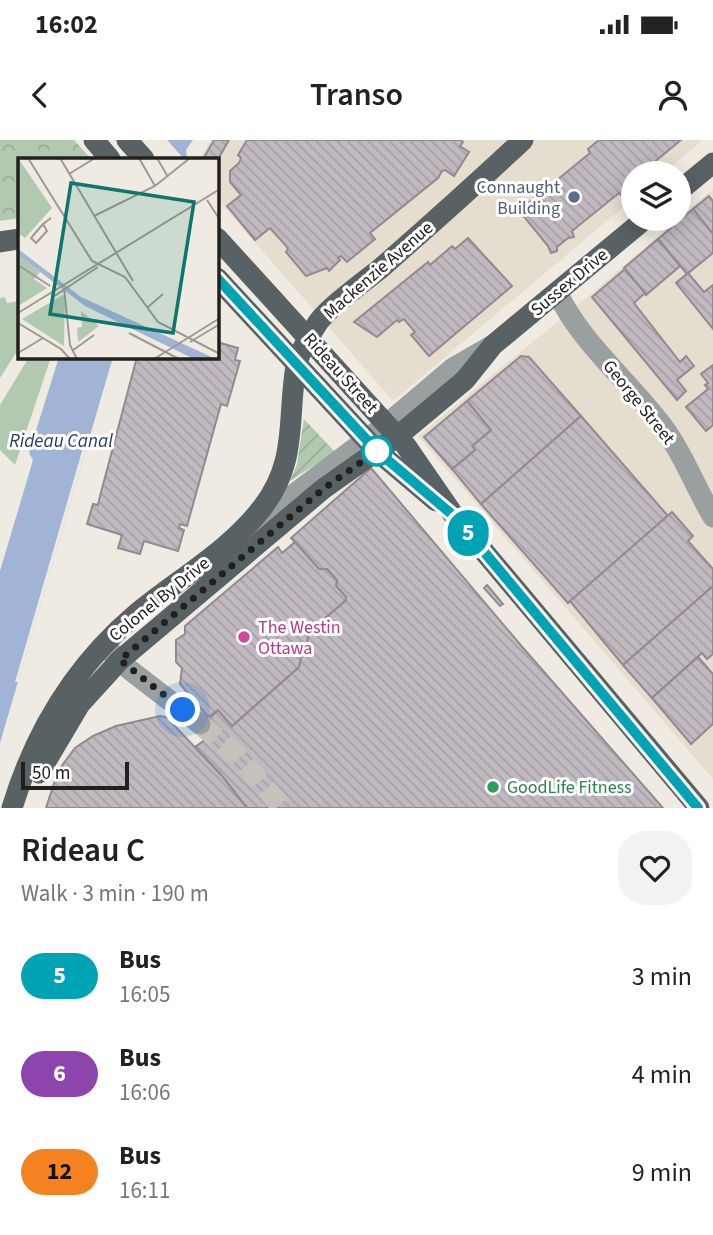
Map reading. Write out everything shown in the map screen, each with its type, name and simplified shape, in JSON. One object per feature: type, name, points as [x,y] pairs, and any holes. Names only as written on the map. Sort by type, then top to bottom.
[{"type":"main road","points":[[127,140],[143,158]]},
{"type":"main road","name":"Mackenzie Avenue","points":[[233,540],[262,509],[281,475],[290,445],[297,364],[318,321],[461,198],[523,140]]},
{"type":"main road","points":[[691,181],[713,163]]},
{"type":"main road","name":"Sussex Drive","points":[[372,445],[465,380],[493,345],[631,231]]},
{"type":"main road","points":[[0,242],[18,239]]},
{"type":"main road","name":"Rideau Street","points":[[219,240],[416,458],[455,517],[699,808]]},
{"type":"main road","name":"Rideau Street","points":[[219,280],[372,445],[455,517]]},
{"type":"main road","name":"Colonel By Drive","points":[[25,808],[42,764],[94,685],[372,445]]},
{"type":"main road","name":"Colonel By Drive","points":[[12,808],[48,721],[82,668],[136,614],[233,540]]},
{"type":"street","name":"George Street","points":[[557,292],[568,315],[658,420],[711,509]]},
{"type":"street","name":"Colonel By Drive","points":[[233,540],[372,445]]},
{"type":"street","points":[[104,644],[130,670],[200,724]]},
{"type":"shaded area","points":[[211,140],[703,140],[678,161],[621,161],[621,209],[393,401],[219,201],[219,158],[200,158]]},
{"type":"shaded area","points":[[713,189],[713,779],[418,436],[664,231],[691,231],[691,208]]},
{"type":"green space","points":[[0,140],[74,140],[90,158],[18,158],[18,218],[0,221]]},
{"type":"green space","points":[[5,297],[7,303],[18,301],[18,350],[0,378],[0,298]]},
{"type":"green space","points":[[28,359],[50,359],[15,465],[0,450],[0,405]]},
{"type":"green space","points":[[304,419],[336,453],[290,481],[297,464]]},
{"type":"water","points":[[165,140],[193,140],[186,150],[187,158],[155,158]]},
{"type":"water","name":"Rideau Canal","points":[[58,359],[112,359],[0,743],[0,571],[33,460],[29,453]]},
{"type":"pier","points":[[161,140],[167,140],[183,158],[152,158]]},
{"type":"pier","points":[[85,441],[88,442],[18,682],[15,682]]},
{"type":"building","points":[[214,140],[229,140],[219,158],[204,158]]},
{"type":"building","points":[[247,140],[460,140],[463,142],[460,146],[469,152],[454,176],[442,171],[438,178],[370,233],[375,239],[347,262],[341,256],[329,271],[327,268],[306,276],[286,252],[288,248],[270,228],[255,240],[227,206],[241,195],[230,182],[230,171],[239,163],[241,158],[238,155]]},
{"type":"building","name":"Connaught Building","points":[[599,140],[681,140],[656,161],[621,161],[621,195],[619,193],[572,231],[574,237],[568,238],[557,247],[557,251],[551,253],[522,214],[517,212],[517,208],[524,207],[534,198],[536,192],[540,194],[590,153],[588,149]]},
{"type":"building","points":[[709,196],[713,201],[713,234],[693,209]]},
{"type":"building","points":[[693,209],[713,234],[713,253],[687,274],[658,239],[667,231],[691,231]]},
{"type":"building","points":[[468,238],[512,286],[429,356],[411,335],[415,332],[404,319],[399,322],[397,320],[377,337],[354,322],[428,262],[430,265],[452,246],[455,249]]},
{"type":"building","points":[[658,239],[680,266],[646,295],[624,268]]},
{"type":"building","points":[[625,269],[645,293],[634,303],[680,362],[686,356],[694,366],[677,380],[686,391],[677,400],[592,297]]},
{"type":"building","points":[[688,273],[704,292],[713,285],[713,329],[676,283]]},
{"type":"building","points":[[219,343],[238,348],[235,360],[240,361],[227,406],[221,404],[187,526],[180,524],[179,528],[184,530],[178,551],[144,541],[140,554],[118,548],[122,535],[87,524],[93,504],[98,505],[136,359],[219,359]]},
{"type":"building","points":[[521,356],[529,357],[581,416],[481,504],[452,469],[475,450],[472,446],[491,430],[467,401]]},
{"type":"building","points":[[713,365],[713,425],[706,431],[686,407],[708,389],[705,385],[708,383],[701,374]]},
{"type":"building","points":[[467,401],[491,430],[472,446],[475,450],[452,469],[424,437]]},
{"type":"building","points":[[581,416],[668,516],[568,603],[481,504]]},
{"type":"building","points":[[371,468],[663,808],[247,808],[195,747],[209,737],[209,719],[218,710],[232,726],[299,667],[308,633],[346,600],[336,586],[337,580],[327,569],[319,569],[291,538]]},
{"type":"building","points":[[672,512],[693,536],[688,541],[713,569],[713,586],[623,665],[570,601]]},
{"type":"building","name":"The Westin Ottawa","points":[[295,542],[319,569],[327,569],[337,580],[336,586],[346,600],[308,633],[299,667],[232,726],[218,710],[208,717],[180,684],[182,668],[176,662],[176,640],[185,634],[185,626],[278,547],[282,553]]},
{"type":"building","points":[[487,585],[503,604],[500,606],[484,588]]},
{"type":"building","points":[[713,586],[713,654],[707,659],[702,653],[652,698],[623,665]]},
{"type":"building","points":[[698,657],[713,674],[713,724],[691,744],[652,698]]},
{"type":"building","points":[[160,716],[174,719],[171,722],[222,776],[247,808],[46,808],[58,771],[75,748],[116,726]]},
{"type":"tunnel","points":[[200,724],[235,753],[283,808]]},
{"type":"bus line","name":"5","points":[[219,280],[377,451],[455,517],[698,808]]},
{"type":"place","name":"Connaught Building","points":[[574,197]]},
{"type":"place","name":"The Westin Ottawa","points":[[244,637]]},
{"type":"place","name":"GoodLife Fitness","points":[[493,787]]},
{"type":"route","points":[[183,710],[120,660],[323,489],[377,451]]}]
